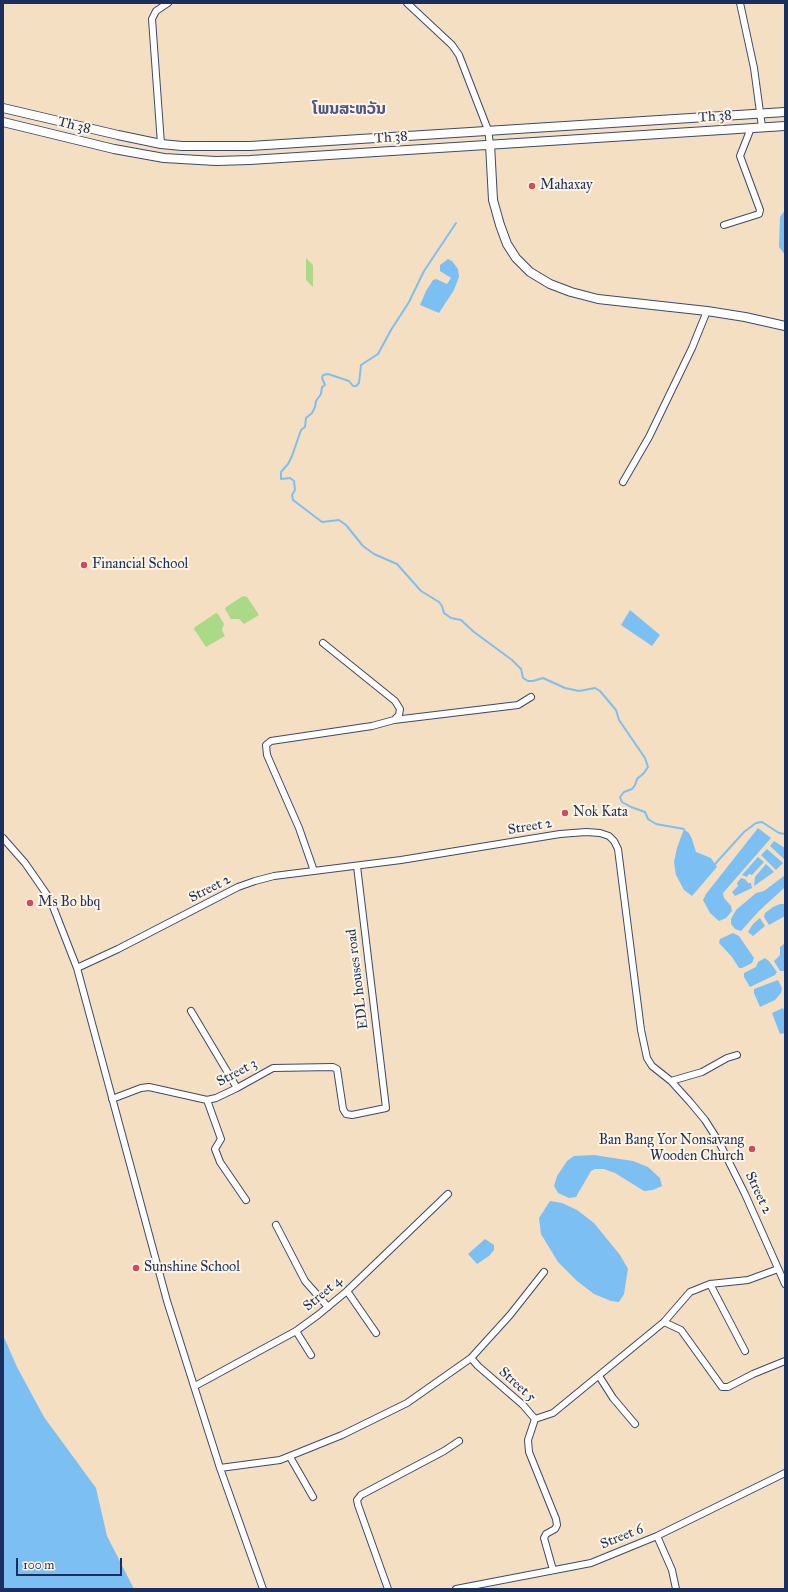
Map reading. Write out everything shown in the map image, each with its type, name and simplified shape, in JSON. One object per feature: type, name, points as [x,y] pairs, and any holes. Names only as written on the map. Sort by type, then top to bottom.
[{"type":"street","points":[[161,144],[152,19],[156,11],[168,3]]},
{"type":"street","points":[[407,3],[452,45],[459,55],[488,130],[493,200],[500,225],[507,244],[516,258],[530,272],[550,284],[571,292],[598,299],[707,311],[746,317],[785,326]]},
{"type":"street","points":[[740,3],[754,68],[762,127]]},
{"type":"street","name":"Th 38","points":[[3,108],[118,135],[161,144],[182,146],[250,146],[785,112]]},
{"type":"street","name":"Th 38","points":[[3,122],[114,149],[180,160],[216,161],[785,126]]},
{"type":"street","points":[[724,225],[759,214],[760,210],[740,156],[751,128]]},
{"type":"street","points":[[180,160],[182,146]]},
{"type":"street","points":[[623,482],[649,438],[692,348],[707,311]]},
{"type":"street","points":[[323,643],[395,701],[400,709],[399,715],[394,720]]},
{"type":"street","points":[[314,870],[300,828],[267,755],[266,745],[271,741],[372,726],[394,720],[518,705],[531,697]]},
{"type":"street","name":"Street 2","points":[[78,968],[238,888],[274,876],[357,866],[560,834],[600,832],[609,836],[614,841],[618,849],[641,1030],[647,1058],[652,1066],[671,1081],[705,1120],[719,1142],[746,1194],[785,1284]]},
{"type":"street","points":[[3,838],[26,863],[50,899],[78,968],[167,1301],[220,1468],[263,1589]]},
{"type":"street","name":"EDL houses road","points":[[357,866],[386,1108]]},
{"type":"street","points":[[192,1011],[236,1088]]},
{"type":"street","points":[[671,1081],[702,1072],[727,1058],[737,1055]]},
{"type":"street","name":"Street 3","points":[[112,1099],[141,1088],[149,1087],[208,1100],[216,1098],[273,1068],[333,1067],[337,1069],[343,1109],[346,1114],[352,1115],[386,1108]]},
{"type":"street","points":[[208,1100],[221,1139],[215,1149],[220,1162],[246,1200]]},
{"type":"street","name":"Street 4","points":[[195,1386],[296,1330],[328,1307],[347,1291],[448,1194]]},
{"type":"street","points":[[276,1225],[305,1281],[328,1307]]},
{"type":"street","name":"Street 5","points":[[471,1358],[478,1366],[523,1405],[536,1419],[553,1413],[599,1376],[664,1322],[690,1292],[710,1284],[748,1280],[778,1269]]},
{"type":"street","points":[[220,1468],[280,1460],[342,1435],[407,1403],[471,1358],[510,1315],[544,1272]]},
{"type":"street","points":[[710,1284],[745,1351]]},
{"type":"street","points":[[347,1291],[376,1333]]},
{"type":"street","points":[[664,1322],[681,1330],[722,1387],[728,1387],[753,1374],[785,1361]]},
{"type":"street","points":[[296,1330],[311,1355]]},
{"type":"street","points":[[599,1376],[613,1398],[635,1424]]},
{"type":"street","points":[[536,1419],[528,1440],[529,1452],[556,1519],[557,1524],[555,1529],[546,1534],[544,1538],[553,1570]]},
{"type":"street","points":[[388,1589],[357,1500],[360,1495],[444,1451],[459,1441]]},
{"type":"street","points":[[290,1456],[313,1497]]},
{"type":"street","name":"Street 6","points":[[456,1589],[591,1563],[657,1536],[785,1473]]},
{"type":"street","points":[[657,1536],[672,1570],[676,1589]]},
{"type":"green space","points":[[306,258],[313,265],[313,287],[306,280]]},
{"type":"green space","points":[[243,596],[247,597],[259,615],[244,624],[239,619],[231,619],[225,609]]},
{"type":"green space","points":[[216,613],[224,624],[222,630],[225,636],[206,647],[194,629]]},
{"type":"water","points":[[785,210],[785,255],[779,247],[780,217]]},
{"type":"water","points":[[448,259],[452,261],[458,269],[459,277],[454,290],[439,313],[420,305],[433,280],[436,279],[447,284],[451,278],[440,271],[440,265]]},
{"type":"water","points":[[630,610],[660,635],[652,646],[621,625]]},
{"type":"water","points":[[758,828],[771,838],[723,893],[724,898],[731,906],[732,911],[726,918],[719,921],[710,913],[703,900],[706,894]]},
{"type":"water","points":[[684,829],[689,833],[696,852],[711,858],[717,867],[692,896],[684,890],[676,875],[674,862]]},
{"type":"water","points":[[774,841],[785,848],[785,860],[770,846]]},
{"type":"water","points":[[767,849],[783,863],[776,870],[761,855]]},
{"type":"water","points":[[758,857],[764,862],[752,875],[749,874],[747,877],[742,875]]},
{"type":"water","points":[[766,864],[774,872],[754,886],[755,877]]},
{"type":"water","points":[[785,875],[785,887],[758,912],[741,931],[735,929],[731,924],[731,919],[736,910],[756,893],[764,891]]},
{"type":"water","points":[[741,878],[745,879],[748,883],[751,883],[752,888],[735,896],[732,892],[738,886],[737,883]]},
{"type":"water","points":[[780,904],[785,904],[785,916],[769,925],[764,917],[765,913]]},
{"type":"water","points":[[760,918],[765,926],[753,936],[748,932],[753,924]]},
{"type":"water","points":[[733,933],[739,936],[754,958],[752,963],[742,968],[739,968],[732,957],[719,943],[720,939]]},
{"type":"water","points":[[785,943],[785,971],[780,971],[774,961],[780,955],[780,947]]},
{"type":"water","points":[[765,958],[777,972],[775,975],[750,987],[744,977],[744,973],[756,967],[758,962]]},
{"type":"water","points":[[778,980],[782,988],[781,993],[775,1000],[760,1007],[754,993],[754,989]]},
{"type":"water","points":[[783,1008],[785,1013],[785,1033],[780,1034],[772,1013]]},
{"type":"water","points":[[594,1155],[633,1161],[648,1167],[660,1178],[662,1186],[653,1190],[644,1191],[615,1173],[604,1169],[595,1169],[591,1171],[576,1197],[569,1198],[558,1193],[554,1186],[557,1176],[567,1161],[574,1156]]},
{"type":"water","points":[[550,1201],[562,1203],[577,1210],[594,1223],[620,1255],[628,1269],[624,1294],[619,1302],[611,1301],[594,1294],[577,1281],[558,1262],[541,1234],[539,1218]]},
{"type":"water","points":[[485,1239],[494,1245],[494,1250],[489,1256],[477,1264],[468,1254]]},
{"type":"water","points":[[3,1335],[17,1367],[44,1417],[96,1488],[107,1536],[134,1589],[3,1589]]},
{"type":"waterway","points":[[456,223],[424,271],[409,302],[378,354],[361,365],[359,383],[356,386],[353,386],[349,381],[328,374],[323,375],[322,378],[325,385],[322,387],[321,394],[316,401],[312,413],[306,418],[305,427],[301,430],[292,456],[288,464],[281,472],[281,479],[290,478],[294,481],[295,490],[292,495],[293,500],[322,522],[339,520],[346,525],[363,546],[374,554],[397,564],[421,591],[439,602],[444,613],[451,618],[461,620],[474,632],[512,660],[521,669],[523,678],[528,681],[543,678],[565,688],[579,691],[595,688],[600,691],[616,710],[619,720],[645,758],[648,767],[637,779],[632,789],[624,792],[620,797],[622,802],[645,812],[648,819],[656,824],[684,829]]},
{"type":"waterway","points":[[715,864],[744,832],[756,823],[762,822],[779,833],[785,834]]},
{"type":"place","name":"Mahaxay","points":[[532,186]]},
{"type":"place","name":"Financial School","points":[[84,565]]},
{"type":"place","name":"Nok Kata","points":[[565,813]]},
{"type":"place","name":"Ms Bo bbq","points":[[30,903]]},
{"type":"place","name":"Ban Bang Yor Nonsavang Wooden Church","points":[[752,1149]]},
{"type":"place","name":"Sunshine School","points":[[136,1268]]},
{"type":"district","name":"ໂພນສະຫວັນ","points":[[349,110]]}]
